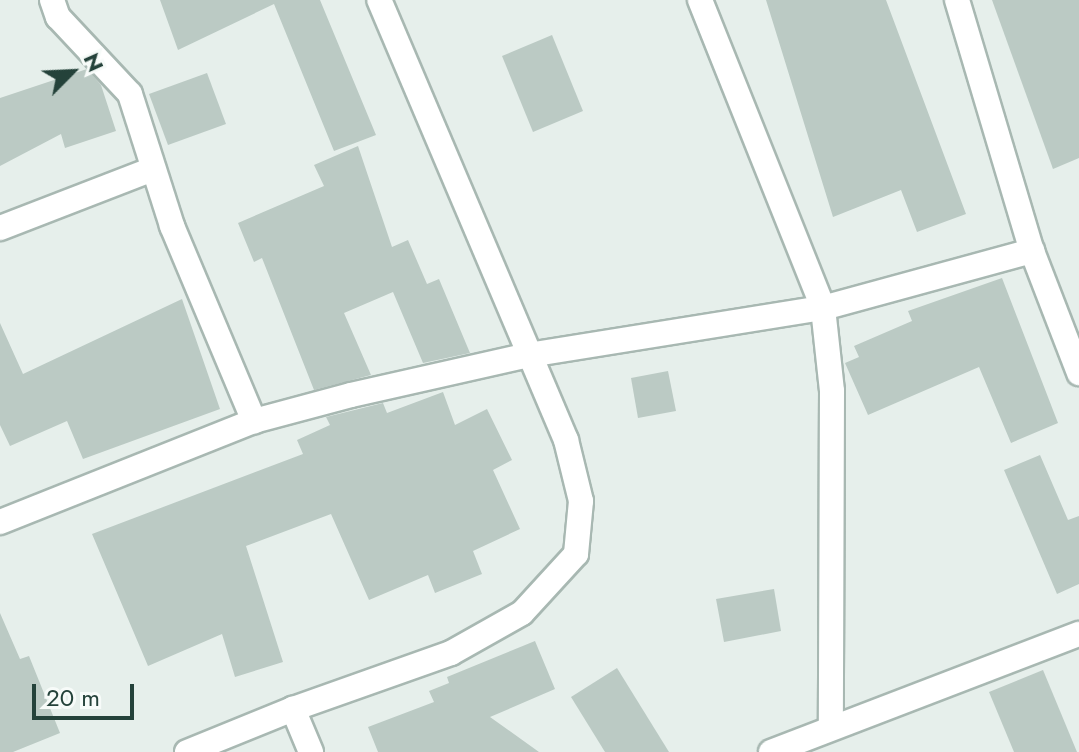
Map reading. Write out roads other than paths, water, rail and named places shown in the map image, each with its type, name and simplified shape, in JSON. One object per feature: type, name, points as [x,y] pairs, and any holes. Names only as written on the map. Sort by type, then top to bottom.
[{"type":"street","points":[[52,0],[58,17],[130,94],[153,169],[254,421]]},
{"type":"street","points":[[187,752],[293,709],[451,653],[522,613],[576,554],[581,501],[566,440],[379,0]]},
{"type":"street","points":[[700,0],[823,308],[832,391],[831,728]]},
{"type":"street","points":[[957,0],[1032,251],[1079,373]]},
{"type":"street","points":[[0,228],[153,169]]},
{"type":"street","points":[[0,522],[254,421],[529,355],[823,308],[1032,251]]},
{"type":"street","points":[[771,752],[1079,634]]},
{"type":"street","points":[[293,709],[311,752]]}]
